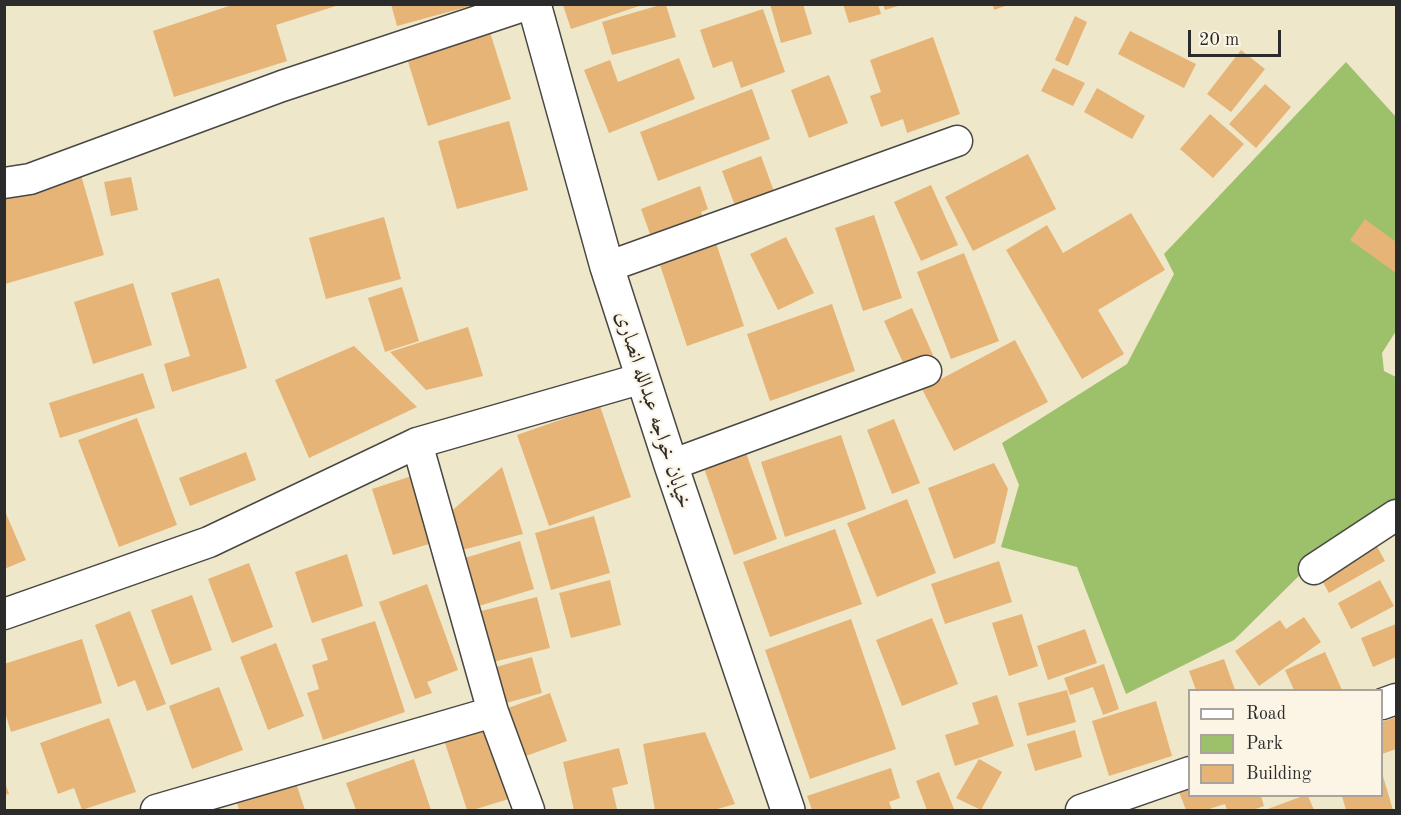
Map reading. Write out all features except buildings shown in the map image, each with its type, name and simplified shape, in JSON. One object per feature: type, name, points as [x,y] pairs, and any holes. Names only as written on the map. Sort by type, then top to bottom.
[{"type":"street","points":[[4,183],[30,178],[282,86],[529,4]]},
{"type":"street","name":"خیابان خواجه عبدالله انصاری","points":[[534,4],[607,267],[671,465],[788,810]]},
{"type":"street","points":[[607,267],[957,141]]},
{"type":"street","points":[[671,465],[926,371]]},
{"type":"street","points":[[4,614],[209,542],[417,443],[643,378]]},
{"type":"street","points":[[417,443],[494,712],[529,810]]},
{"type":"street","points":[[1314,569],[1396,515]]},
{"type":"street","points":[[156,810],[494,712]]},
{"type":"street","points":[[1081,810],[1122,803],[1188,773]]},
{"type":"green space","points":[[1346,62],[1396,117],[1396,331],[1382,353],[1384,371],[1396,377],[1396,500],[1311,564],[1234,640],[1126,694],[1077,567],[1001,547],[1019,485],[1002,443],[1127,364],[1174,274],[1164,254]]}]
